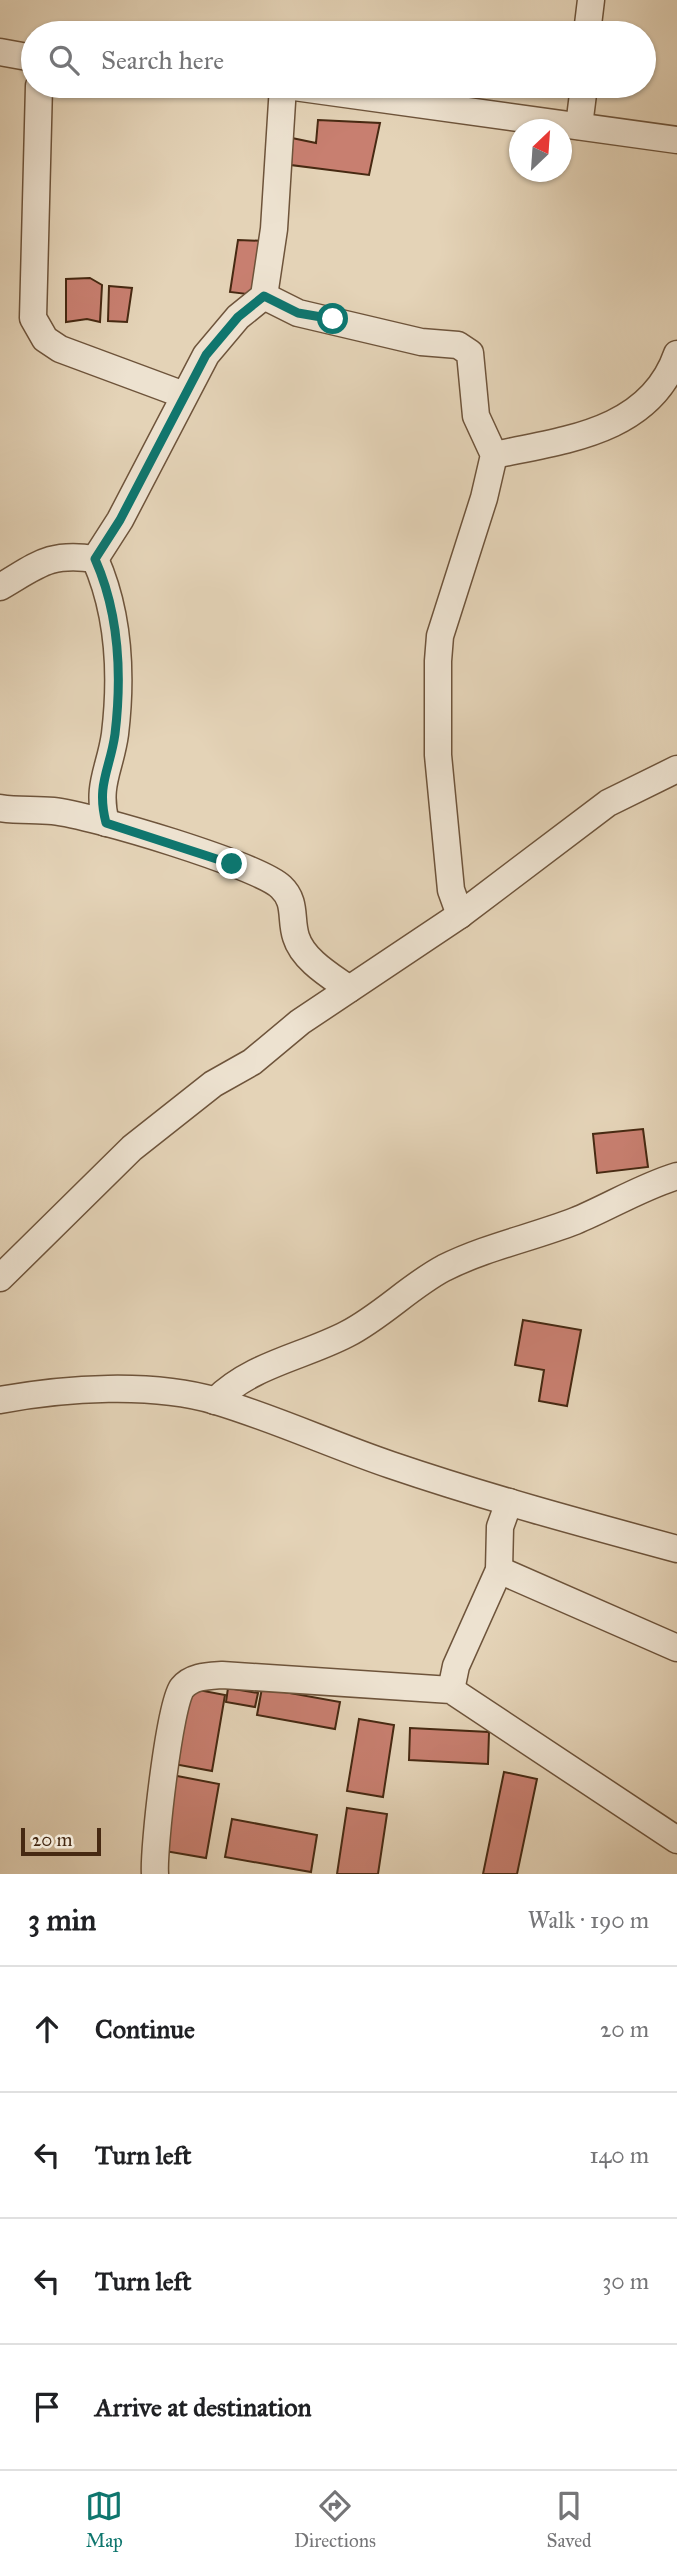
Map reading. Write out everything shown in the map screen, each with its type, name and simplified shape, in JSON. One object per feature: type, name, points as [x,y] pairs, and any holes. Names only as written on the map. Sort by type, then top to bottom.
[{"type":"street","points":[[588,21],[591,0]]},
{"type":"street","points":[[0,52],[21,56]]},
{"type":"street","points":[[39,98],[33,317],[45,339],[60,349],[184,395]]},
{"type":"street","points":[[95,559],[126,509],[206,355],[222,335],[264,296],[274,229],[284,98]]},
{"type":"street","points":[[373,98],[677,140]]},
{"type":"street","points":[[579,126],[582,98]]},
{"type":"street","points":[[264,296],[298,313],[421,342],[464,348],[470,353],[476,416],[494,455],[484,498],[440,636],[438,661],[438,755],[452,890],[460,915]]},
{"type":"street","points":[[494,455],[559,441],[631,415],[663,386],[677,354]]},
{"type":"street","points":[[0,587],[53,557],[95,559]]},
{"type":"street","points":[[95,559],[109,591],[117,658],[114,736],[100,792],[106,823]]},
{"type":"street","points":[[0,1278],[132,1148],[213,1084],[252,1062],[300,1022],[460,915],[608,803],[677,769]]},
{"type":"street","points":[[0,808],[54,811],[106,823],[232,864],[279,885],[289,897],[295,936],[300,945],[315,963],[349,989]]},
{"type":"street","points":[[215,1401],[232,1384],[298,1352],[347,1334],[443,1269],[488,1249],[576,1220],[656,1182],[677,1176]]},
{"type":"street","points":[[0,1400],[44,1391],[177,1392],[215,1401],[390,1465],[677,1549]]},
{"type":"street","points":[[451,1690],[456,1666],[499,1570],[500,1527],[509,1502]]},
{"type":"street","points":[[499,1570],[677,1648]]},
{"type":"street","points":[[155,1874],[158,1820],[175,1703],[187,1683],[201,1677],[222,1675],[451,1690],[677,1840]]},
{"type":"building","points":[[318,120],[380,123],[369,175],[291,165],[292,138],[316,143]]},
{"type":"building","points":[[238,240],[266,241],[255,295],[230,292]]},
{"type":"building","points":[[90,278],[102,285],[100,322],[87,319],[66,322],[66,279]]},
{"type":"building","points":[[109,286],[132,288],[127,322],[108,321]]},
{"type":"building","points":[[643,1129],[648,1167],[597,1173],[593,1134]]},
{"type":"building","points":[[523,1320],[581,1330],[567,1406],[539,1401],[544,1370],[515,1365]]},
{"type":"building","points":[[188,1688],[225,1695],[212,1771],[174,1764]]},
{"type":"building","points":[[228,1688],[258,1693],[255,1707],[226,1702]]},
{"type":"building","points":[[262,1688],[340,1702],[335,1729],[257,1715]]},
{"type":"building","points":[[359,1719],[394,1725],[383,1797],[347,1791]]},
{"type":"building","points":[[410,1728],[489,1732],[488,1764],[409,1760]]},
{"type":"building","points":[[504,1772],[537,1779],[517,1874],[483,1874]]},
{"type":"building","points":[[172,1775],[219,1784],[206,1858],[159,1850]]},
{"type":"building","points":[[347,1808],[387,1814],[378,1874],[337,1874]]},
{"type":"building","points":[[232,1819],[317,1835],[311,1872],[225,1857]]},
{"type":"route","points":[[232,864],[106,823],[100,792],[114,736],[118,695],[117,658],[115,622],[109,591],[95,559],[120,520],[206,355],[238,317],[264,296],[298,313],[333,319]]}]
